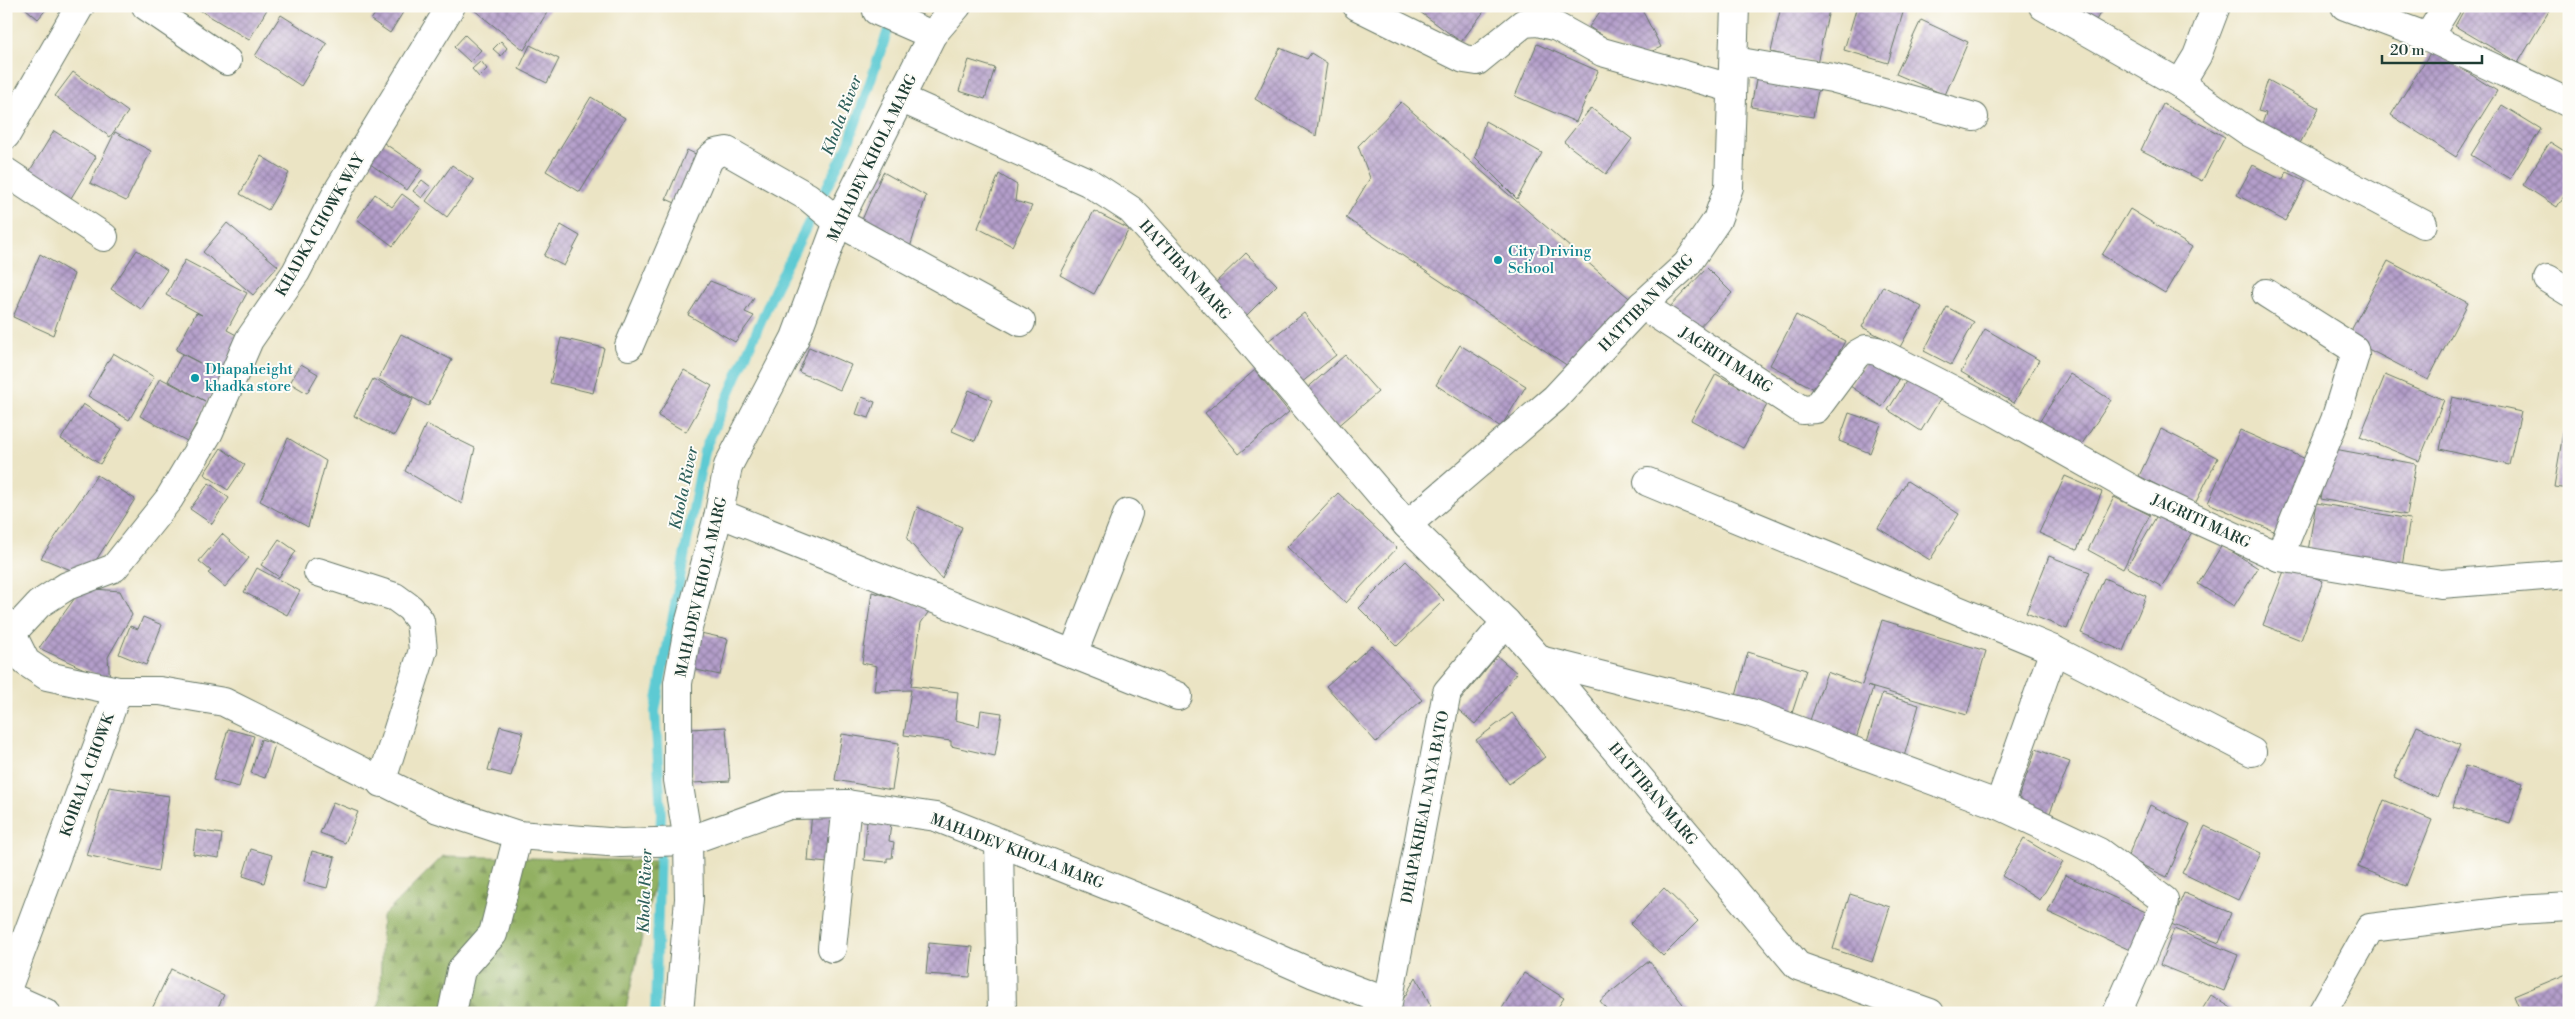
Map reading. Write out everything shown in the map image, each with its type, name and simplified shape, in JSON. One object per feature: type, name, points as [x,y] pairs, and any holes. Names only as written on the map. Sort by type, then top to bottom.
[{"type":"street","points":[[6,135],[80,6]]},
{"type":"street","points":[[146,6],[226,61]]},
{"type":"street","name":"KHADKA CHOWK WAY","points":[[9,628],[39,604],[67,586],[114,568],[169,499],[209,432],[249,340],[296,272],[339,189],[450,6]]},
{"type":"street","name":"MAHADEV KHOLA MARG","points":[[957,6],[932,35],[900,98],[824,210],[795,338],[728,466],[719,513],[688,628],[678,683],[678,841],[789,804],[847,804],[936,817],[999,844],[1164,908],[1387,1007]]},
{"type":"street","points":[[1357,6],[1464,59],[1477,61],[1524,23],[1536,22],[1557,27],[1602,52],[1732,88]]},
{"type":"street","name":"HATTIBAN MARG","points":[[1407,525],[1555,398],[1642,305],[1687,264],[1717,220],[1729,187],[1732,88],[1735,61],[1735,6]]},
{"type":"street","points":[[2043,6],[2180,84],[2249,132],[2423,224]]},
{"type":"street","points":[[2180,84],[2197,56],[2216,6]]},
{"type":"street","points":[[2345,6],[2428,37],[2569,103]]},
{"type":"street","points":[[2428,37],[2446,6]]},
{"type":"street","points":[[877,9],[904,24],[932,35]]},
{"type":"street","points":[[1735,61],[1832,78],[1974,117]]},
{"type":"street","name":"HATTIBAN MARG","points":[[900,98],[1088,182],[1131,210],[1243,333],[1407,525],[1506,622],[1540,660],[1798,966],[1930,1013]]},
{"type":"street","points":[[630,346],[709,158],[716,152],[727,151],[824,210],[1021,322]]},
{"type":"street","points":[[6,172],[104,238]]},
{"type":"street","points":[[2266,293],[2354,349],[2355,354],[2335,420],[2279,557]]},
{"type":"street","name":"JAGRITI MARG","points":[[1642,305],[1802,410],[1810,411],[1816,409],[1858,354],[1866,348],[1877,351],[1990,409],[2139,493],[2279,557],[2441,584],[2569,574]]},
{"type":"street","points":[[1648,482],[2054,650],[2252,752]]},
{"type":"street","points":[[719,513],[1178,696]]},
{"type":"street","points":[[1073,654],[1128,513]]},
{"type":"street","points":[[318,572],[395,597],[410,608],[420,621],[423,650],[381,782]]},
{"type":"street","name":"DHAPAKHEAL NAYA BATO","points":[[1387,1007],[1447,692],[1506,622]]},
{"type":"street","points":[[9,628],[26,662],[47,676],[118,691],[160,691],[224,702],[438,809],[518,835],[621,843],[678,841],[690,899],[678,1013]]},
{"type":"street","points":[[1999,805],[2054,650]]},
{"type":"street","points":[[1540,660],[1751,712],[1999,805],[2098,852],[2164,900],[2162,911],[2117,1013]]},
{"type":"street","name":"KOIRALA CHOWK","points":[[6,993],[118,691]]},
{"type":"street","points":[[832,948],[847,804]]},
{"type":"street","points":[[452,1013],[461,970],[493,934],[518,835]]},
{"type":"street","points":[[999,844],[1002,1013]]},
{"type":"street","points":[[2322,1013],[2370,928],[2516,910],[2569,907]]},
{"type":"street","points":[[6,993],[46,1013]]},
{"type":"green space","points":[[443,856],[659,861],[625,1013],[375,1013],[380,1001],[382,917]]},
{"type":"building","points":[[26,6],[49,6],[38,19],[25,8]]},
{"type":"building","points":[[193,6],[269,6],[249,40]]},
{"type":"building","points":[[380,6],[407,6],[390,33],[371,20]]},
{"type":"building","points":[[469,6],[551,6],[524,50]]},
{"type":"building","points":[[1383,6],[1400,6],[1396,14]]},
{"type":"building","points":[[1418,6],[1481,6],[1485,10],[1461,42],[1416,9]]},
{"type":"building","points":[[1604,6],[1640,6],[1661,47],[1638,58],[1589,27]]},
{"type":"building","points":[[1781,6],[1830,6],[1817,63],[1771,52]]},
{"type":"building","points":[[1857,6],[1905,6],[1888,63],[1844,50]]},
{"type":"building","points":[[2070,6],[2104,6],[2095,22]]},
{"type":"building","points":[[2466,6],[2540,6],[2549,11],[2518,63],[2455,26]]},
{"type":"building","points":[[281,15],[327,44],[301,86],[255,56]]},
{"type":"building","points":[[1921,20],[1968,42],[1945,95],[1896,74]]},
{"type":"building","points":[[465,35],[481,50],[470,62],[454,47]]},
{"type":"building","points":[[501,41],[507,48],[501,56],[493,49]]},
{"type":"building","points":[[1537,44],[1598,71],[1576,122],[1515,96]]},
{"type":"building","points":[[530,45],[559,59],[547,83],[519,69]]},
{"type":"building","points":[[1280,48],[1307,59],[1311,53],[1327,63],[1316,136],[1255,99]]},
{"type":"building","points":[[2432,50],[2497,91],[2456,157],[2391,115]]},
{"type":"building","points":[[969,60],[995,68],[985,99],[959,91]]},
{"type":"building","points":[[481,61],[487,69],[479,77],[472,69]]},
{"type":"building","points":[[73,72],[128,112],[110,137],[55,96]]},
{"type":"building","points":[[1757,74],[1819,85],[1813,117],[1751,107]]},
{"type":"building","points":[[2268,80],[2319,108],[2297,149],[2260,129],[2266,113],[2258,111]]},
{"type":"building","points":[[591,97],[625,118],[580,192],[546,171]]},
{"type":"building","name":"City Driving School","points":[[1401,102],[1635,303],[1577,372],[1346,218],[1370,178],[1358,146]]},
{"type":"building","points":[[2163,104],[2225,137],[2202,181],[2141,150]]},
{"type":"building","points":[[2502,105],[2541,129],[2510,179],[2471,155]]},
{"type":"building","points":[[1591,108],[1632,139],[1606,174],[1564,142]]},
{"type":"building","points":[[1485,121],[1542,153],[1517,199],[1475,157]]},
{"type":"building","points":[[54,131],[96,157],[71,198],[29,172]]},
{"type":"building","points":[[115,132],[151,151],[126,201],[90,183]]},
{"type":"building","points":[[381,141],[422,169],[407,190],[366,161]]},
{"type":"building","points":[[2550,142],[2569,154],[2569,188],[2557,207],[2523,185]]},
{"type":"building","points":[[687,150],[700,156],[680,205],[666,199]]},
{"type":"building","points":[[261,156],[289,173],[268,210],[240,194]]},
{"type":"building","points":[[452,165],[474,180],[447,217],[426,201]]},
{"type":"building","points":[[2253,165],[2282,180],[2287,172],[2306,181],[2285,221],[2237,195]]},
{"type":"building","points":[[883,172],[926,196],[908,254],[861,222]]},
{"type":"building","points":[[999,174],[1017,185],[1015,201],[1032,206],[1012,246],[978,228]]},
{"type":"building","points":[[422,180],[431,187],[422,198],[413,191]]},
{"type":"building","points":[[375,194],[392,207],[402,194],[421,208],[393,246],[357,219]]},
{"type":"building","points":[[2130,209],[2192,247],[2165,293],[2102,255]]},
{"type":"building","points":[[1094,211],[1129,229],[1094,294],[1060,275]]},
{"type":"building","points":[[227,223],[278,266],[253,295],[203,252]]},
{"type":"building","points":[[561,225],[580,236],[564,266],[544,256]]},
{"type":"building","points":[[137,250],[167,270],[141,309],[111,289]]},
{"type":"building","points":[[1246,253],[1277,285],[1245,317],[1213,285]]},
{"type":"building","points":[[40,254],[74,274],[53,335],[13,317]]},
{"type":"building","points":[[185,260],[247,293],[227,330],[242,338],[187,441],[140,416],[160,378],[205,401],[168,381],[182,354],[200,363],[176,350],[196,313],[202,315],[166,295]]},
{"type":"building","points":[[2388,261],[2468,303],[2428,380],[2347,338]]},
{"type":"building","points":[[1707,268],[1732,293],[1692,335],[1666,311]]},
{"type":"building","points":[[710,281],[754,298],[745,312],[754,316],[735,342],[688,315]]},
{"type":"building","points":[[1883,286],[1922,307],[1900,347],[1862,327]]},
{"type":"building","points":[[1947,307],[1974,322],[1951,365],[1924,351]]},
{"type":"building","points":[[1304,313],[1336,355],[1301,383],[1268,341]]},
{"type":"building","points":[[1796,315],[1845,341],[1818,391],[1770,365]]},
{"type":"building","points":[[1985,329],[2039,360],[2014,403],[1961,372]]},
{"type":"building","points":[[401,334],[452,360],[428,406],[378,379]]},
{"type":"building","points":[[561,338],[604,348],[593,393],[550,383]]},
{"type":"building","points":[[1460,345],[1526,386],[1501,427],[1436,385]]},
{"type":"building","points":[[809,347],[851,365],[840,390],[799,372]]},
{"type":"building","points":[[113,353],[154,377],[129,420],[88,396]]},
{"type":"building","points":[[1345,355],[1378,392],[1336,428],[1304,391]]},
{"type":"building","points":[[1867,360],[1899,380],[1882,407],[1850,386]]},
{"type":"building","points":[[301,364],[318,374],[307,393],[290,383]]},
{"type":"building","points":[[684,370],[712,386],[686,432],[658,416]]},
{"type":"building","points":[[1255,370],[1289,412],[1239,454],[1205,413]]},
{"type":"building","points":[[1716,374],[1768,403],[1743,448],[1691,420]]},
{"type":"building","points":[[2070,374],[2111,400],[2078,450],[2038,424]]},
{"type":"building","points":[[1910,375],[1943,395],[1921,431],[1888,410]]},
{"type":"building","points":[[2385,375],[2444,400],[2419,461],[2360,437]]},
{"type":"building","points":[[373,379],[413,399],[394,436],[354,416]]},
{"type":"building","points":[[969,390],[992,400],[975,441],[952,431]]},
{"type":"building","points":[[862,397],[875,402],[869,418],[856,414]]},
{"type":"building","points":[[2452,397],[2521,412],[2509,465],[2440,449]]},
{"type":"building","points":[[83,404],[122,429],[100,464],[61,439]]},
{"type":"building","points":[[1849,413],[1881,424],[1870,453],[1839,441]]},
{"type":"building","points":[[426,424],[475,448],[462,504],[405,471]]},
{"type":"building","points":[[2161,429],[2218,458],[2195,504],[2139,476]]},
{"type":"building","points":[[2240,430],[2315,463],[2283,535],[2208,503]]},
{"type":"building","points":[[2563,433],[2569,433],[2569,489],[2554,487]]},
{"type":"building","points":[[288,438],[326,461],[308,527],[260,501]]},
{"type":"building","points":[[221,448],[245,465],[228,490],[204,474]]},
{"type":"building","points":[[2329,448],[2416,464],[2407,515],[2320,499]]},
{"type":"building","points":[[97,475],[135,499],[86,576],[41,558]]},
{"type":"building","points":[[2065,476],[2102,492],[2077,550],[2039,533]]},
{"type":"building","points":[[1907,481],[1959,514],[1930,560],[1878,528]]},
{"type":"building","points":[[209,483],[229,498],[212,524],[190,509]]},
{"type":"building","points":[[1338,493],[1397,548],[1346,603],[1287,547]]},
{"type":"building","points":[[2114,497],[2150,515],[2123,569],[2088,550]]},
{"type":"building","points":[[2316,503],[2410,519],[2401,572],[2307,557]]},
{"type":"building","points":[[917,507],[962,527],[942,579],[907,539]]},
{"type":"building","points":[[2159,512],[2193,531],[2162,587],[2127,567]]},
{"type":"building","points":[[222,534],[249,558],[225,587],[208,573],[211,571],[199,561]]},
{"type":"building","points":[[279,539],[296,551],[279,577],[261,565]]},
{"type":"building","points":[[2222,545],[2258,568],[2234,606],[2198,584]]},
{"type":"building","points":[[2049,556],[2090,572],[2067,629],[2026,613]]},
{"type":"building","points":[[1406,561],[1444,600],[1397,646],[1359,608]]},
{"type":"building","points":[[2286,566],[2323,581],[2301,640],[2263,625]]},
{"type":"building","points":[[257,568],[300,591],[287,615],[244,592]]},
{"type":"building","points":[[2104,578],[2146,596],[2123,651],[2081,633]]},
{"type":"building","points":[[82,588],[120,591],[132,615],[108,657],[110,681],[39,648]]},
{"type":"building","points":[[872,592],[931,608],[921,623],[911,686],[958,692],[955,720],[979,726],[981,710],[1002,713],[995,756],[951,746],[951,741],[904,735],[911,690],[874,691],[877,666],[862,663]]},
{"type":"building","points":[[143,617],[162,625],[146,665],[119,654],[130,626],[138,629]]},
{"type":"building","points":[[1882,620],[1986,651],[1967,715],[1867,686],[1873,688],[1855,742],[1808,726],[1827,672],[1862,685]]},
{"type":"building","points":[[696,632],[728,639],[720,675],[687,668]]},
{"type":"building","points":[[1372,645],[1422,700],[1376,742],[1326,686]]},
{"type":"building","points":[[1748,652],[1806,670],[1792,713],[1736,696]]},
{"type":"building","points":[[1497,656],[1517,673],[1475,724],[1455,707]]},
{"type":"building","points":[[1882,694],[1919,705],[1903,760],[1865,748]]},
{"type":"building","points":[[1512,713],[1545,757],[1509,784],[1476,740]]},
{"type":"building","points":[[500,726],[523,732],[511,776],[488,770]]},
{"type":"building","points":[[2417,726],[2460,745],[2437,797],[2394,777]]},
{"type":"building","points":[[726,727],[730,781],[693,783],[690,729]]},
{"type":"building","points":[[228,729],[254,736],[239,787],[213,780]]},
{"type":"building","points":[[842,734],[899,743],[892,790],[835,780]]},
{"type":"building","points":[[261,739],[275,744],[265,778],[251,773]]},
{"type":"building","points":[[2036,749],[2070,762],[2049,815],[2017,802]]},
{"type":"building","points":[[2465,766],[2523,783],[2510,824],[2453,807]]},
{"type":"building","points":[[109,787],[169,796],[158,871],[86,855]]},
{"type":"building","points":[[2384,800],[2432,820],[2406,886],[2358,867]]},
{"type":"building","points":[[333,802],[358,812],[345,843],[320,833]]},
{"type":"building","points":[[2150,805],[2190,824],[2167,877],[2127,858]]},
{"type":"building","points":[[812,811],[841,813],[838,864],[808,861]]},
{"type":"building","points":[[867,821],[891,823],[889,841],[894,842],[892,858],[887,858],[887,862],[864,860]]},
{"type":"building","points":[[2205,826],[2261,853],[2238,900],[2182,873]]},
{"type":"building","points":[[196,830],[222,834],[219,858],[193,854]]},
{"type":"building","points":[[2024,839],[2063,862],[2040,900],[2002,876]]},
{"type":"building","points":[[251,849],[272,855],[264,883],[243,876]]},
{"type":"building","points":[[312,851],[335,857],[327,888],[304,882]]},
{"type":"building","points":[[2065,875],[2150,914],[2132,951],[2048,912]]},
{"type":"building","points":[[1664,888],[1698,921],[1663,956],[1630,924]]},
{"type":"building","points":[[2184,893],[2231,913],[2219,943],[2171,924]]},
{"type":"building","points":[[1850,894],[1890,907],[1872,962],[1833,949]]},
{"type":"building","points":[[2174,929],[2238,955],[2224,991],[2160,965]]},
{"type":"building","points":[[929,943],[973,947],[970,977],[926,974]]},
{"type":"building","points":[[1649,961],[1690,1013],[1610,1013],[1600,1001]]},
{"type":"building","points":[[171,969],[224,995],[215,1013],[150,1013]]},
{"type":"building","points":[[1524,973],[1564,998],[1554,1013],[1505,1013],[1501,1010]]},
{"type":"building","points":[[2569,973],[2569,1013],[2521,1013],[2514,996]]},
{"type":"building","points":[[1416,977],[1431,1006],[1425,1013],[1399,1013],[1397,1010]]},
{"type":"building","points":[[2211,995],[2239,1013],[2200,1013]]},
{"type":"waterway","name":"Khola River","points":[[655,1013],[661,813],[655,711],[704,451],[775,289],[848,145],[892,19]]},
{"type":"place","name":"City Driving School","points":[[1498,260]]},
{"type":"place","name":"Dhapaheight khadka store","points":[[195,378]]}]
